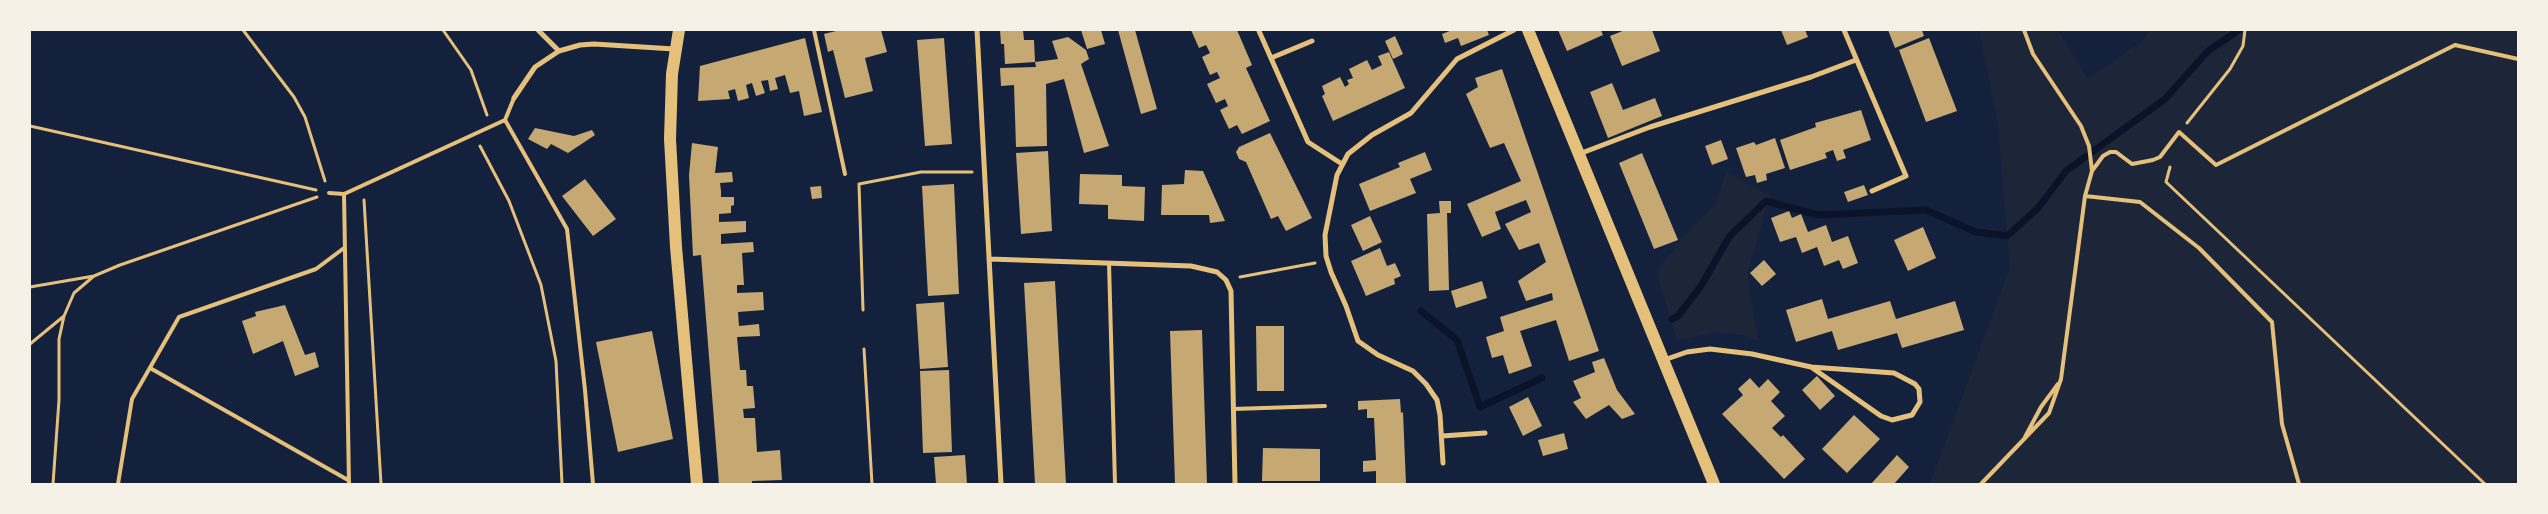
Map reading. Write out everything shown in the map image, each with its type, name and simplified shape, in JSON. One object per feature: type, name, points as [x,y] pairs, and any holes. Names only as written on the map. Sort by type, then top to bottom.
[{"type":"main road","points":[[679,30],[675,49],[670,138],[676,247],[697,484]]},
{"type":"main road","points":[[1528,30],[1714,484]]},
{"type":"street","points":[[538,30],[559,50]]},
{"type":"street","points":[[977,30],[1001,484]]},
{"type":"street","points":[[1443,462],[1442,436],[1437,400],[1426,384],[1413,371],[1378,355],[1358,341],[1326,256],[1325,235],[1328,213],[1337,176],[1342,164],[1357,146],[1412,113],[1457,59],[1514,30]]},
{"type":"street","points":[[1844,30],[1906,176],[1872,191]]},
{"type":"street","points":[[1259,31],[1308,142],[1342,164]]},
{"type":"street","points":[[1271,58],[1312,41]]},
{"type":"street","points":[[514,98],[535,67],[559,50],[594,44],[675,49]]},
{"type":"street","points":[[1578,154],[1650,127],[1811,77],[1856,60]]},
{"type":"street","points":[[990,259],[1191,266],[1217,272],[1226,280],[1230,291],[1235,484]]},
{"type":"street","points":[[1664,360],[1687,352],[1710,349],[1752,354],[1811,367],[1894,373],[1915,384],[1919,389],[1920,402],[1912,415],[1892,420],[1881,416],[1811,367]]},
{"type":"street","points":[[1442,436],[1485,433]]},
{"type":"lane","points":[[814,30],[845,174]]},
{"type":"lane","points":[[2024,30],[2033,54],[2081,126],[2089,146],[2092,171]]},
{"type":"lane","points":[[1981,484],[2049,414],[2061,379],[2085,196],[2092,171],[2098,161],[2110,152],[2116,152],[2132,164],[2153,160],[2160,157],[2179,132],[2216,164],[2454,45],[2518,59]]},
{"type":"lane","points":[[329,193],[344,194],[505,120],[514,98]]},
{"type":"lane","points":[[505,120],[566,229],[585,390],[593,484]]},
{"type":"lane","points":[[344,194],[349,482]]},
{"type":"lane","points":[[2085,196],[2140,202],[2199,248],[2272,322],[2282,424],[2299,484]]},
{"type":"lane","points":[[118,484],[132,399],[179,317],[316,269],[344,248]]},
{"type":"lane","points":[[1109,263],[1115,484]]},
{"type":"lane","points":[[150,368],[349,482]]},
{"type":"lane","points":[[2022,441],[2041,407],[2061,379]]},
{"type":"lane","points":[[1233,409],[1325,406]]},
{"type":"path","points":[[243,30],[294,97],[305,117],[329,193]]},
{"type":"path","points":[[443,30],[471,70],[491,127]]},
{"type":"path","points":[[2179,132],[2230,69],[2243,46],[2245,32]]},
{"type":"path","points":[[30,126],[329,193]]},
{"type":"path","points":[[474,135],[509,201],[541,285],[556,361],[562,484]]},
{"type":"path","points":[[2170,165],[2166,182],[2485,484]]},
{"type":"path","points":[[863,310],[859,184],[921,172],[985,172]]},
{"type":"path","points":[[363,186],[381,484]]},
{"type":"path","points":[[30,287],[94,276],[120,264],[329,193]]},
{"type":"path","points":[[1226,280],[1318,262],[1326,256]]},
{"type":"path","points":[[53,484],[59,400],[59,339],[64,316],[74,293],[94,276]]},
{"type":"path","points":[[30,344],[64,316]]},
{"type":"path","points":[[864,349],[872,484]]},
{"type":"shaded area","points":[[1979,30],[2058,30],[2088,79],[2142,41],[2151,30],[2518,30],[2518,484],[1930,484],[2010,268],[1998,124]]},
{"type":"shaded area","points":[[1726,172],[1770,196],[1747,274],[1758,341],[1743,335],[1712,333],[1677,340],[1656,271],[1695,223],[1716,203]]},
{"type":"building","points":[[840,30],[881,30],[887,52],[865,58],[873,91],[845,98],[833,50],[828,52],[824,34]]},
{"type":"building","points":[[1000,30],[1023,30],[1024,40],[1034,40],[1035,62],[1005,64],[1004,44],[1001,44]]},
{"type":"building","points":[[1081,30],[1101,30],[1105,44],[1087,49]]},
{"type":"building","points":[[1118,30],[1135,30],[1157,109],[1141,114]]},
{"type":"building","points":[[1191,30],[1237,30],[1252,65],[1246,68],[1270,121],[1242,134],[1237,125],[1229,129],[1220,110],[1228,106],[1225,99],[1216,103],[1207,84],[1220,78],[1217,72],[1210,75],[1202,57],[1210,53],[1206,45],[1199,48]]},
{"type":"building","points":[[1452,30],[1487,30],[1489,35],[1461,46],[1458,38],[1445,43],[1442,34]]},
{"type":"building","points":[[1558,30],[1601,30],[1603,35],[1567,51]]},
{"type":"building","points":[[1625,30],[1652,30],[1660,51],[1622,66],[1610,36]]},
{"type":"building","points":[[1781,30],[1805,30],[1808,37],[1787,45]]},
{"type":"building","points":[[1888,30],[1922,30],[1924,36],[1895,48]]},
{"type":"building","points":[[1395,36],[1403,54],[1393,59],[1385,41]]},
{"type":"building","points":[[1068,37],[1086,50],[1089,59],[1081,64],[1109,146],[1084,153],[1064,79],[1046,84],[1047,146],[1016,147],[1014,85],[1001,86],[1000,68],[1036,67],[1035,62],[1058,59],[1052,41]]},
{"type":"building","points":[[805,38],[822,112],[804,116],[799,91],[790,93],[785,75],[775,78],[778,89],[770,91],[768,80],[761,81],[765,93],[756,96],[752,83],[746,85],[749,98],[738,101],[735,89],[728,91],[730,99],[698,101],[700,66]]},
{"type":"building","points":[[944,38],[952,144],[925,146],[917,40]]},
{"type":"building","points":[[1929,38],[1957,111],[1926,122],[1899,50]]},
{"type":"building","points":[[1389,52],[1405,88],[1333,121],[1322,96],[1325,94],[1322,86],[1340,77],[1345,87],[1349,84],[1347,80],[1353,78],[1349,69],[1367,60],[1372,70],[1382,65],[1378,56]]},
{"type":"building","points":[[1502,69],[1599,351],[1569,361],[1556,320],[1520,331],[1532,366],[1509,374],[1503,355],[1492,358],[1486,337],[1504,331],[1500,317],[1553,300],[1552,293],[1526,301],[1518,281],[1546,262],[1539,243],[1519,250],[1505,224],[1531,212],[1526,200],[1495,212],[1501,229],[1482,237],[1467,204],[1521,181],[1504,143],[1490,148],[1466,94],[1478,87],[1475,78]]},
{"type":"building","points":[[1612,83],[1623,110],[1655,98],[1662,116],[1608,138],[1590,92]]},
{"type":"building","points":[[1861,110],[1871,140],[1843,150],[1846,158],[1837,161],[1833,150],[1825,153],[1827,158],[1790,170],[1780,140],[1816,127],[1815,123]]},
{"type":"building","points":[[535,128],[574,136],[592,130],[595,135],[568,153],[551,144],[547,149],[528,139]]},
{"type":"building","points":[[1270,133],[1312,218],[1286,231],[1278,216],[1271,219],[1246,162],[1239,159],[1236,152],[1239,147]]},
{"type":"building","points":[[1775,138],[1785,168],[1766,174],[1767,180],[1757,183],[1755,175],[1746,177],[1736,148],[1754,142],[1756,145]]},
{"type":"building","points":[[1721,140],[1728,159],[1712,165],[1705,146]]},
{"type":"building","points":[[692,143],[718,147],[715,173],[732,172],[733,182],[720,183],[721,197],[734,197],[734,205],[731,206],[731,213],[719,214],[719,222],[746,221],[746,232],[721,234],[721,244],[753,242],[754,252],[742,253],[744,285],[737,285],[737,293],[763,292],[764,310],[738,312],[739,326],[759,324],[760,336],[737,337],[740,370],[746,370],[747,386],[753,386],[755,408],[743,409],[744,418],[755,418],[757,452],[780,450],[782,480],[752,481],[752,484],[719,484],[701,255],[693,256],[689,175]]},
{"type":"building","points":[[1048,151],[1052,231],[1021,234],[1016,153]]},
{"type":"building","points":[[1425,152],[1432,170],[1410,179],[1416,193],[1370,211],[1359,184],[1400,167],[1398,163]]},
{"type":"building","points":[[1642,153],[1678,240],[1654,249],[1619,163]]},
{"type":"building","points":[[1185,170],[1203,171],[1225,221],[1210,223],[1209,215],[1161,215],[1162,185],[1184,184]]},
{"type":"building","points":[[1080,174],[1122,175],[1122,186],[1145,187],[1144,221],[1108,219],[1108,205],[1079,204]]},
{"type":"building","points":[[585,179],[616,219],[593,236],[562,196]]},
{"type":"building","points":[[954,184],[959,294],[928,296],[922,186]]},
{"type":"building","points":[[1864,185],[1868,195],[1848,202],[1844,192]]},
{"type":"building","points":[[821,186],[822,198],[812,199],[810,187]]},
{"type":"building","points":[[1439,201],[1451,201],[1451,213],[1447,213],[1449,290],[1429,291],[1427,214],[1440,213]]},
{"type":"building","points":[[1789,211],[1792,218],[1801,214],[1808,232],[1826,225],[1832,242],[1848,236],[1858,263],[1843,269],[1839,260],[1824,266],[1817,247],[1802,253],[1796,237],[1780,242],[1771,218]]},
{"type":"building","points":[[1370,216],[1382,242],[1363,251],[1351,225]]},
{"type":"building","points":[[1923,227],[1936,258],[1908,271],[1894,240]]},
{"type":"building","points":[[1380,248],[1387,266],[1395,263],[1401,276],[1394,279],[1395,284],[1366,296],[1351,261]]},
{"type":"building","points":[[1764,260],[1776,274],[1762,286],[1750,273]]},
{"type":"building","points":[[1055,281],[1066,484],[1035,484],[1024,283]]},
{"type":"building","points":[[1482,281],[1487,298],[1456,308],[1451,291]]},
{"type":"building","points":[[1822,299],[1828,319],[1890,301],[1896,319],[1955,301],[1964,330],[1902,348],[1897,333],[1838,350],[1832,331],[1796,342],[1786,310]]},
{"type":"building","points":[[944,302],[948,367],[920,369],[916,304]]},
{"type":"building","points":[[285,305],[305,355],[315,352],[319,367],[295,376],[283,341],[253,354],[242,321],[256,316],[255,312]]},
{"type":"building","points":[[1256,326],[1284,326],[1284,391],[1257,391]]},
{"type":"building","points":[[1202,330],[1207,484],[1175,484],[1170,331]]},
{"type":"building","points":[[652,331],[673,439],[618,452],[596,342]]},
{"type":"building","points":[[1604,358],[1617,390],[1635,414],[1622,419],[1609,405],[1586,419],[1573,402],[1581,398],[1573,381],[1595,372],[1592,362]]},
{"type":"building","points":[[949,370],[952,452],[923,453],[920,371]]},
{"type":"building","points":[[1817,376],[1835,396],[1820,410],[1802,390]]},
{"type":"building","points":[[1750,378],[1759,388],[1768,379],[1780,392],[1771,401],[1785,416],[1772,428],[1781,437],[1783,435],[1805,459],[1784,479],[1722,414],[1743,395],[1738,389]]},
{"type":"building","points":[[1528,397],[1542,426],[1523,436],[1509,407]]},
{"type":"building","points":[[1400,399],[1401,413],[1403,412],[1406,484],[1376,484],[1376,471],[1363,472],[1363,461],[1376,460],[1374,418],[1367,418],[1367,409],[1358,410],[1358,401]]},
{"type":"building","points":[[1854,415],[1880,439],[1847,473],[1822,449]]},
{"type":"building","points":[[1564,433],[1568,449],[1543,456],[1538,440]]},
{"type":"building","points":[[1263,448],[1320,449],[1320,481],[1262,481]]},
{"type":"building","points":[[965,455],[967,484],[936,484],[934,457]]},
{"type":"building","points":[[1897,455],[1909,467],[1894,484],[1871,484]]},
{"type":"waterway","points":[[1672,319],[1678,316],[1701,286],[1729,237],[1766,201],[1818,215],[1926,210],[1976,232],[2007,236],[2038,208],[2066,171],[2165,99],[2208,51],[2239,30]]},
{"type":"waterway","points":[[1421,311],[1457,340],[1480,407],[1542,378]]}]
